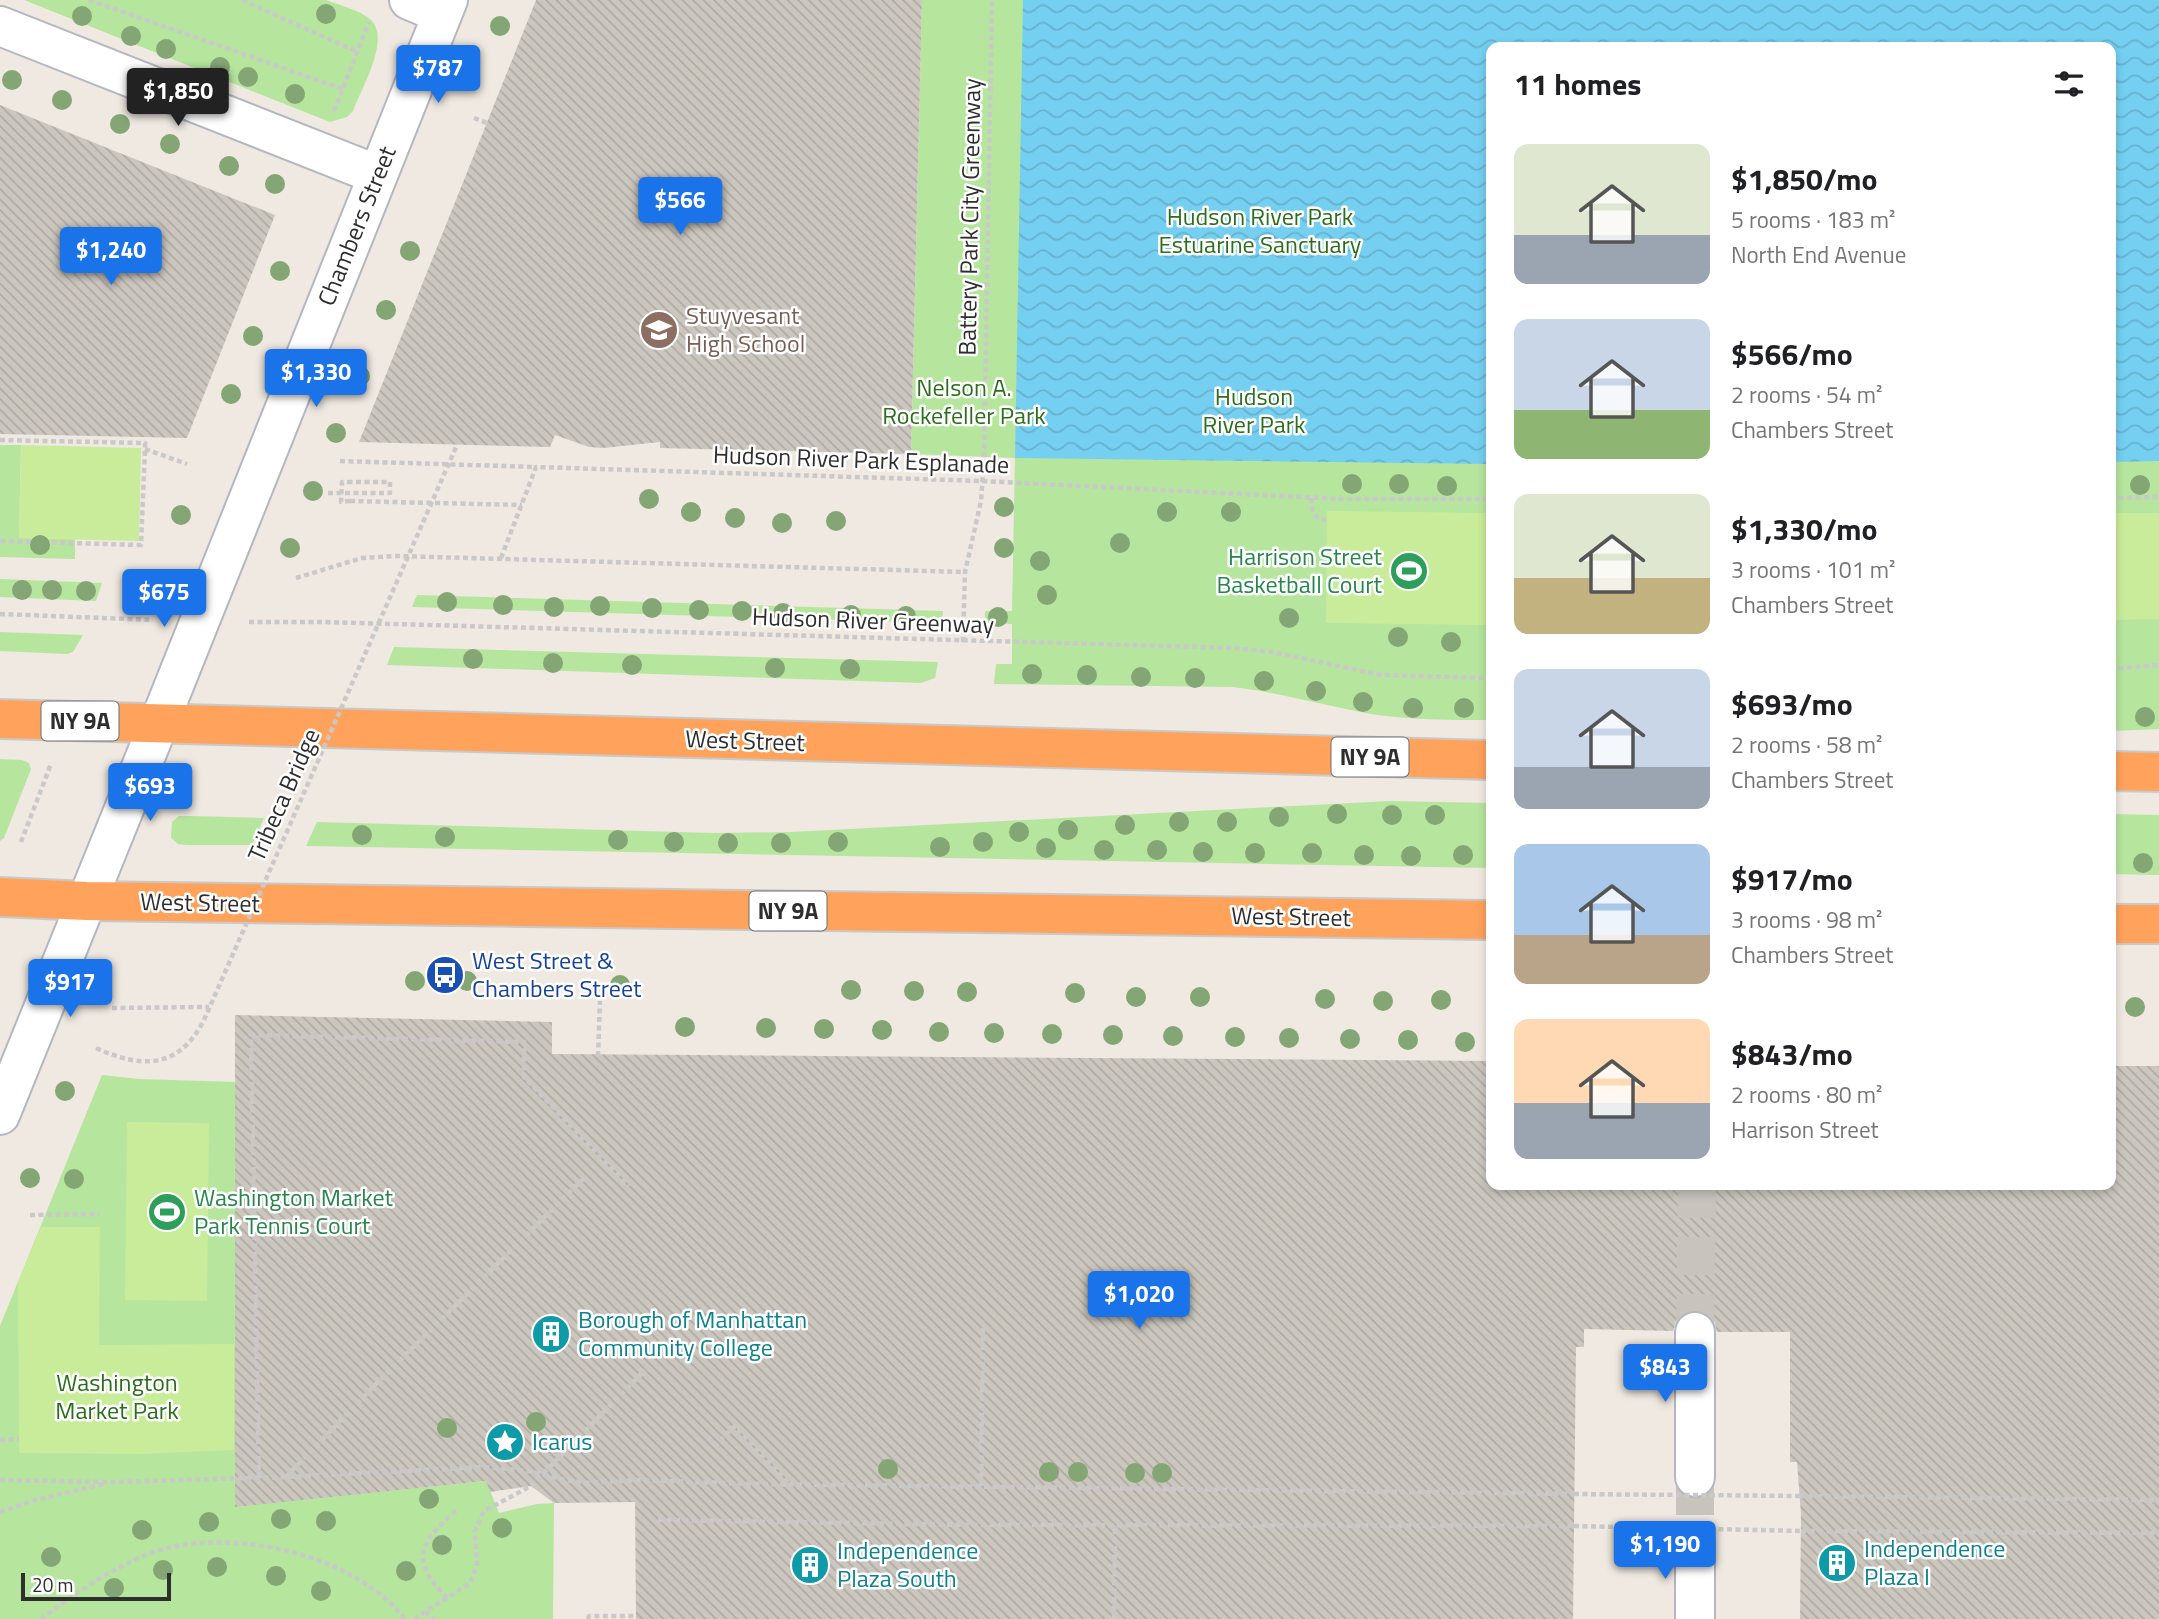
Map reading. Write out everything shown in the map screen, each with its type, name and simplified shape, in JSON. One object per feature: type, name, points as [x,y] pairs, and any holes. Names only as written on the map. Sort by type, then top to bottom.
[{"type":"highway","name":"West Street","points":[[0,719],[1486,760]]},
{"type":"highway","points":[[2116,771],[2159,772]]},
{"type":"highway","name":"West Street","points":[[0,897],[86,901],[1486,920]]},
{"type":"highway","points":[[2116,924],[2159,924]]},
{"type":"street","name":"Chambers Street","points":[[0,1115],[378,175],[433,5]]},
{"type":"street","points":[[0,26],[378,175]]},
{"type":"street","points":[[1695,1332],[1695,1477]]},
{"type":"street","points":[[1695,1542],[1695,1619]]},
{"type":"path","points":[[89,0],[343,89]]},
{"type":"path","points":[[242,0],[358,52]]},
{"type":"path","name":"Battery Park City Greenway","points":[[963,642],[965,572],[981,501],[982,481],[992,0]]},
{"type":"path","points":[[330,122],[370,19]]},
{"type":"path","points":[[474,118],[487,123]]},
{"type":"path","points":[[0,440],[145,443],[141,545],[0,541]]},
{"type":"path","name":"Tribeca Bridge","points":[[96,1048],[136,1062],[161,1059],[183,1050],[204,1020],[457,445]]},
{"type":"path","points":[[145,449],[187,464]]},
{"type":"path","name":"Hudson River Park Esplanade","points":[[340,461],[982,481],[1312,498],[1486,499]]},
{"type":"path","points":[[501,558],[536,467]]},
{"type":"path","points":[[328,493],[382,493],[390,493],[390,482],[342,482],[341,502],[522,505]]},
{"type":"path","points":[[2116,498],[2159,497]]},
{"type":"path","points":[[1312,498],[1311,507],[1315,516],[1320,520],[1327,520]]},
{"type":"path","points":[[296,578],[362,558],[397,556],[965,572]]},
{"type":"path","points":[[0,614],[149,620]]},
{"type":"path","name":"Hudson River Greenway","points":[[251,622],[1235,648],[1272,652],[1381,675],[1486,678]]},
{"type":"path","points":[[2116,668],[2159,665]]},
{"type":"path","points":[[21,842],[53,760]]},
{"type":"path","points":[[598,1056],[600,1001]]},
{"type":"path","points":[[112,1008],[209,1007]]},
{"type":"path","points":[[259,1478],[251,1035],[524,1042],[524,1077],[629,1186]]},
{"type":"path","points":[[286,1478],[375,1385],[584,1178]]},
{"type":"path","points":[[30,1214],[99,1214]]},
{"type":"path","points":[[981,1486],[984,1326]]},
{"type":"path","points":[[414,1619],[470,1583],[477,1566],[475,1531],[484,1511],[531,1486],[646,1370]]},
{"type":"path","points":[[708,1437],[715,1445],[735,1426],[789,1484]]},
{"type":"path","points":[[0,1440],[19,1439]]},
{"type":"path","points":[[0,1479],[111,1482],[286,1478],[485,1467],[589,1483],[635,1480],[2159,1500]]},
{"type":"path","points":[[0,1512],[35,1500],[111,1482]]},
{"type":"path","points":[[447,1598],[429,1576],[425,1566],[424,1546],[434,1530],[456,1511]]},
{"type":"path","points":[[657,1520],[2159,1533]]},
{"type":"path","points":[[1114,1619],[1115,1525]]},
{"type":"path","points":[[41,1619],[76,1594],[141,1558],[170,1548],[234,1542],[293,1553],[322,1562],[353,1576],[375,1590],[405,1619]]},
{"type":"path","points":[[425,1612],[434,1619]]},
{"type":"path","points":[[589,1619],[589,1616],[636,1616]]},
{"type":"green space","points":[[24,0],[326,0],[366,16],[376,28],[378,39],[372,64],[353,111],[347,117],[330,122]]},
{"type":"green space","name":"Hudson River Park","points":[[922,0],[2159,0],[2159,729],[2116,731],[2116,42],[1486,42],[1486,720],[1371,714],[1232,687],[994,684],[996,664],[1012,664],[1012,624],[985,623],[985,611],[1012,611],[1015,458],[911,454]]},
{"type":"green space","points":[[0,445],[21,445],[19,538],[75,539],[75,559],[0,557]]},
{"type":"green space","points":[[21,445],[141,448],[139,541],[19,538]]},
{"type":"green space","name":"Harrison Street Basketball Court","points":[[1327,511],[1486,513],[1486,625],[1326,623]]},
{"type":"green space","points":[[2116,513],[2159,513],[2159,619],[2116,620]]},
{"type":"green space","points":[[0,579],[102,583],[96,601],[0,597]]},
{"type":"green space","points":[[417,595],[943,611],[942,623],[412,607]]},
{"type":"green space","points":[[0,632],[83,635],[73,652],[67,654],[0,651]]},
{"type":"green space","points":[[394,647],[938,662],[935,678],[921,683],[387,665]]},
{"type":"green space","points":[[0,759],[22,760],[29,763],[31,769],[4,838],[0,841]]},
{"type":"green space","points":[[1390,801],[1486,803],[1486,868],[306,846],[317,822],[714,833],[792,832]]},
{"type":"green space","points":[[2116,814],[2159,815],[2159,875],[2116,874]]},
{"type":"green space","points":[[179,816],[264,818],[252,845],[187,845],[178,844],[171,838],[172,822]]},
{"type":"green space","name":"Washington Market Park","points":[[102,1075],[236,1082],[235,1506],[486,1481],[499,1513],[554,1503],[553,1619],[0,1619],[0,1326]]},
{"type":"green space","name":"Washington Market Park Tennis Court","points":[[127,1122],[209,1123],[207,1301],[125,1300]]},
{"type":"green space","points":[[41,1227],[100,1227],[99,1345],[234,1344],[234,1450],[141,1454],[19,1453],[18,1282]]},
{"type":"water","name":"Hudson River Park","points":[[1023,0],[2159,0],[2159,461],[2116,462],[2116,42],[1486,42],[1486,464],[1015,458]]},
{"type":"building","name":"Stuyvesant High School","points":[[536,0],[922,0],[911,454],[660,448],[660,442],[603,448],[589,447],[555,435],[550,447],[359,442]]},
{"type":"building","points":[[0,105],[275,215],[187,438],[0,434]]},
{"type":"building","points":[[235,1015],[552,1022],[552,1054],[1486,1061],[1486,1190],[2116,1190],[2116,1066],[2159,1066],[2159,1619],[1800,1619],[1801,1514],[1797,1462],[1790,1462],[1790,1332],[1717,1332],[1714,1321],[1705,1313],[1696,1310],[1684,1313],[1676,1321],[1673,1331],[1584,1329],[1584,1347],[1576,1347],[1573,1619],[636,1619],[635,1502],[554,1503],[531,1486],[490,1492],[486,1481],[235,1507]]},
{"type":"tunnel","points":[[1695,1332],[1697,1190]]},
{"type":"tunnel","points":[[1695,1477],[1695,1542]]},
{"type":"place","name":"Stuyvesant High School","points":[[659,330]]},
{"type":"place","name":"Harrison Street Basketball Court","points":[[1409,571]]},
{"type":"place","name":"West Street & Chambers Street","points":[[445,975]]},
{"type":"place","name":"Washington Market Park Tennis Court","points":[[167,1212]]},
{"type":"place","name":"Borough of Manhattan Community College","points":[[551,1334]]},
{"type":"place","name":"Icarus","points":[[505,1442]]},
{"type":"place","name":"Independence Plaza I","points":[[1837,1563]]},
{"type":"place","name":"Independence Plaza South","points":[[810,1565]]},
{"type":"park label","name":"Hudson River Park Estuarine Sanctuary","points":[[1260,231]]},
{"type":"park label","name":"Nelson A. Rockefeller Park","points":[[964,402]]}]
